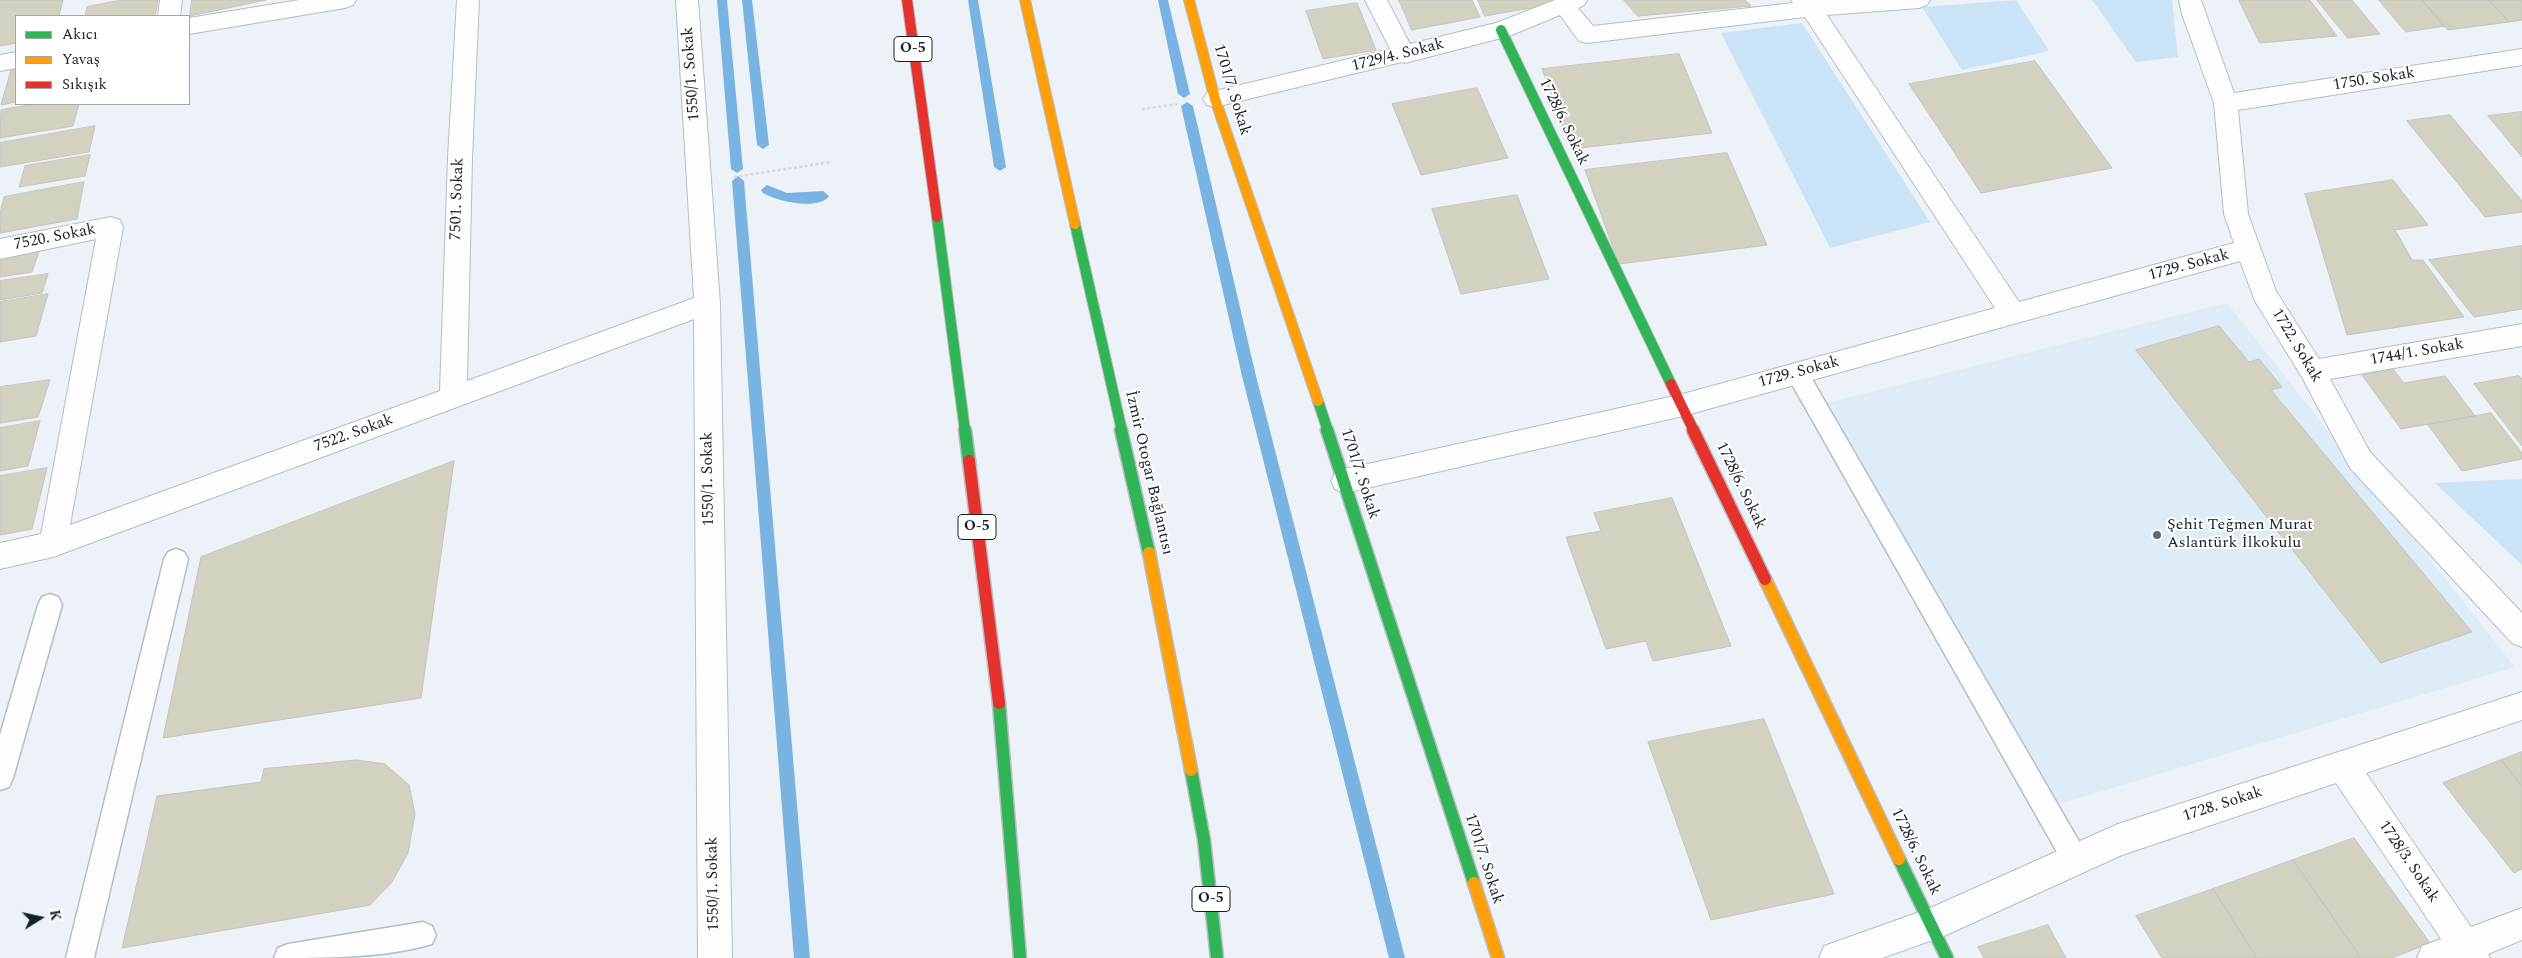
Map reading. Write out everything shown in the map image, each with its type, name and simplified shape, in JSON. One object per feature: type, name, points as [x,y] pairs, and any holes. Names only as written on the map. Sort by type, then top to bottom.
[{"type":"main road","name":"O-5","points":[[907,0],[964,418],[1001,722],[1020,958]]},
{"type":"main road","name":"İzmir Otogar Bağlantısı","points":[[1025,0],[1162,612],[1204,840],[1217,958]]},
{"type":"main road","name":"1701/7. Sokak","points":[[1188,0],[1215,99],[1345,481],[1498,958]]},
{"type":"main road","name":"1728/6. Sokak","points":[[1501,30],[1683,405],[1947,958]]},
{"type":"main road","points":[[1204,840],[1226,931]]},
{"type":"street","points":[[169,15],[171,0]]},
{"type":"street","points":[[190,26],[345,0]]},
{"type":"street","name":"7501. Sokak","points":[[452,398],[460,158],[468,0]]},
{"type":"street","name":"1550/1. Sokak","points":[[687,0],[707,304],[715,958]]},
{"type":"street","points":[[1376,0],[1405,55]]},
{"type":"street","points":[[1570,2],[1587,35],[1806,5],[1919,0]]},
{"type":"street","name":"1722. Sokak","points":[[2190,0],[2193,14],[2226,103],[2236,214],[2264,294],[2312,371],[2360,460],[2522,633]]},
{"type":"street","name":"1729/4. Sokak","points":[[1215,99],[1405,55],[1501,30],[1570,2]]},
{"type":"street","points":[[1806,5],[2013,314]]},
{"type":"street","name":"1750. Sokak","points":[[2226,103],[2522,57]]},
{"type":"street","points":[[0,63],[15,60]]},
{"type":"street","name":"7520. Sokak","points":[[0,249],[111,227],[53,544]]},
{"type":"street","name":"1729. Sokak","points":[[1345,481],[1683,405],[2248,250]]},
{"type":"street","name":"7522. Sokak","points":[[0,556],[53,544],[707,304]]},
{"type":"street","name":"1744/1. Sokak","points":[[2312,371],[2522,335]]},
{"type":"street","name":"1728. Sokak","points":[[1836,958],[1932,924],[2118,840],[2522,706]]},
{"type":"street","name":"1728/3. Sokak","points":[[2342,765],[2469,952]]},
{"type":"street","points":[[2434,958],[2469,952],[2522,924]]},
{"type":"lane","points":[[1797,374],[2075,859]]},
{"type":"lane","points":[[80,958],[176,559]]},
{"type":"lane","points":[[0,778],[50,605]]},
{"type":"lane","points":[[288,958],[423,934]]},
{"type":"path","points":[[699,182],[831,162]]},
{"type":"shaded area","points":[[2016,0],[2049,51],[1962,70],[1922,7]]},
{"type":"shaded area","points":[[2092,0],[2172,0],[2178,57],[2136,62]]},
{"type":"shaded area","points":[[1802,23],[1930,222],[1830,248],[1721,33]]},
{"type":"shaded area","name":"Şehit Teğmen Murat Aslantürk İlkokulu","points":[[2227,303],[2515,667],[2059,804],[1826,403]]},
{"type":"shaded area","points":[[2522,479],[2522,565],[2435,483]]},
{"type":"building","points":[[0,0],[63,0],[59,15],[15,15],[15,43],[0,46]]},
{"type":"building","points":[[121,0],[158,0],[155,15],[85,15],[87,7]]},
{"type":"building","points":[[192,0],[266,0],[190,16]]},
{"type":"building","points":[[1399,0],[1472,0],[1480,17],[1412,30]]},
{"type":"building","points":[[1478,0],[1564,0],[1565,2],[1485,16]]},
{"type":"building","points":[[1624,0],[1745,0],[1751,6],[1638,16]]},
{"type":"building","points":[[2239,0],[2310,0],[2337,36],[2260,43]]},
{"type":"building","points":[[2317,0],[2352,0],[2380,34],[2348,38]]},
{"type":"building","points":[[2379,0],[2422,0],[2445,26],[2406,32]]},
{"type":"building","points":[[2422,0],[2489,0],[2509,22],[2448,30]]},
{"type":"building","points":[[2489,0],[2522,0],[2522,20],[2509,22]]},
{"type":"building","points":[[1357,3],[1376,50],[1323,59],[1306,11]]},
{"type":"building","points":[[1679,54],[1712,133],[1571,149],[1542,69]]},
{"type":"building","points":[[2035,61],[2112,168],[1981,193],[1909,84]]},
{"type":"building","points":[[15,69],[15,102],[1,105],[11,70]]},
{"type":"building","points":[[1477,88],[1508,158],[1421,175],[1392,104]]},
{"type":"building","points":[[30,105],[79,105],[73,126],[0,138],[1,110]]},
{"type":"building","points":[[2522,112],[2522,157],[2488,116]]},
{"type":"building","points":[[2450,115],[2522,201],[2522,212],[2485,217],[2407,121]]},
{"type":"building","points":[[95,126],[89,152],[0,167],[0,143]]},
{"type":"building","points":[[1727,153],[1767,245],[1619,264],[1585,170]]},
{"type":"building","points":[[90,155],[85,176],[19,187],[25,166]]},
{"type":"building","points":[[2393,180],[2428,225],[2395,230],[2412,260],[2423,260],[2464,317],[2347,335],[2305,194]]},
{"type":"building","points":[[84,182],[77,219],[0,233],[0,213],[4,197]]},
{"type":"building","points":[[1517,195],[1549,279],[1461,294],[1432,209]]},
{"type":"building","points":[[2522,246],[2522,309],[2474,317],[2429,260]]},
{"type":"building","points":[[39,252],[32,272],[0,277],[0,258]]},
{"type":"building","points":[[48,274],[42,293],[0,300],[0,281]]},
{"type":"building","points":[[48,294],[36,336],[0,342],[0,302]]},
{"type":"building","name":"Şehit Teğmen Murat Aslantürk İlkokulu","points":[[2219,326],[2249,362],[2259,359],[2282,387],[2271,390],[2472,632],[2381,663],[2136,350]]},
{"type":"building","points":[[2393,369],[2404,383],[2445,376],[2475,416],[2401,429],[2362,375]]},
{"type":"building","points":[[2519,376],[2522,379],[2522,446],[2474,384]]},
{"type":"building","points":[[50,380],[38,417],[0,423],[0,387]]},
{"type":"building","points":[[2491,413],[2522,453],[2522,459],[2462,471],[2428,425]]},
{"type":"building","points":[[40,421],[28,466],[0,471],[0,428]]},
{"type":"building","points":[[454,461],[421,698],[163,738],[201,557]]},
{"type":"building","points":[[47,468],[32,529],[0,535],[0,476]]},
{"type":"building","points":[[1672,498],[1731,646],[1653,661],[1646,641],[1606,649],[1566,537],[1601,531],[1594,513]]},
{"type":"building","points":[[1764,719],[1834,894],[1711,920],[1648,742]]},
{"type":"building","points":[[2522,752],[2522,786],[2501,760]]},
{"type":"building","points":[[357,760],[385,764],[409,785],[415,814],[408,853],[392,882],[370,905],[122,948],[157,796],[261,782],[264,769]]},
{"type":"building","points":[[2501,760],[2522,786],[2522,869],[2514,873],[2443,783]]},
{"type":"building","points":[[2354,838],[2430,943],[2392,958],[2361,958],[2293,860]]},
{"type":"building","points":[[2293,860],[2361,958],[2257,958],[2213,889]]},
{"type":"building","points":[[2213,889],[2257,958],[2162,958],[2136,916]]},
{"type":"building","points":[[2048,925],[2066,958],[1984,958],[1978,947]]},
{"type":"waterway","points":[[722,0],[737,169]]},
{"type":"waterway","points":[[747,0],[763,145]]},
{"type":"waterway","points":[[973,0],[1000,167]]},
{"type":"waterway","points":[[1163,0],[1184,94]]},
{"type":"waterway","points":[[1187,106],[1249,376],[1397,958]]},
{"type":"waterway","points":[[738,181],[802,958]]},
{"type":"waterway","points":[[767,190],[787,198],[801,199],[823,196]]},
{"type":"traffic: fast","points":[[1501,30],[1671,384]]},
{"type":"traffic: fast","points":[[937,217],[969,461]]},
{"type":"traffic: fast","points":[[1075,224],[1149,553]]},
{"type":"traffic: fast","points":[[1318,401],[1474,883]]},
{"type":"traffic: fast","points":[[999,703],[1020,958]]},
{"type":"traffic: fast","points":[[1191,770],[1204,840],[1217,958]]},
{"type":"traffic: fast","points":[[1899,859],[1947,958]]},
{"type":"traffic: slow","points":[[1025,0],[1075,224]]},
{"type":"traffic: slow","points":[[1189,0],[1215,99],[1318,401]]},
{"type":"traffic: slow","points":[[1149,553],[1191,770]]},
{"type":"traffic: slow","points":[[1765,579],[1899,859]]},
{"type":"traffic: slow","points":[[1474,883],[1498,958]]},
{"type":"traffic: jam","points":[[907,0],[937,217]]},
{"type":"traffic: jam","points":[[1671,384],[1765,579]]},
{"type":"traffic: jam","points":[[969,461],[999,703]]},
{"type":"place","name":"Şehit Teğmen Murat Aslantürk İlkokulu","points":[[2157,535]]}]
